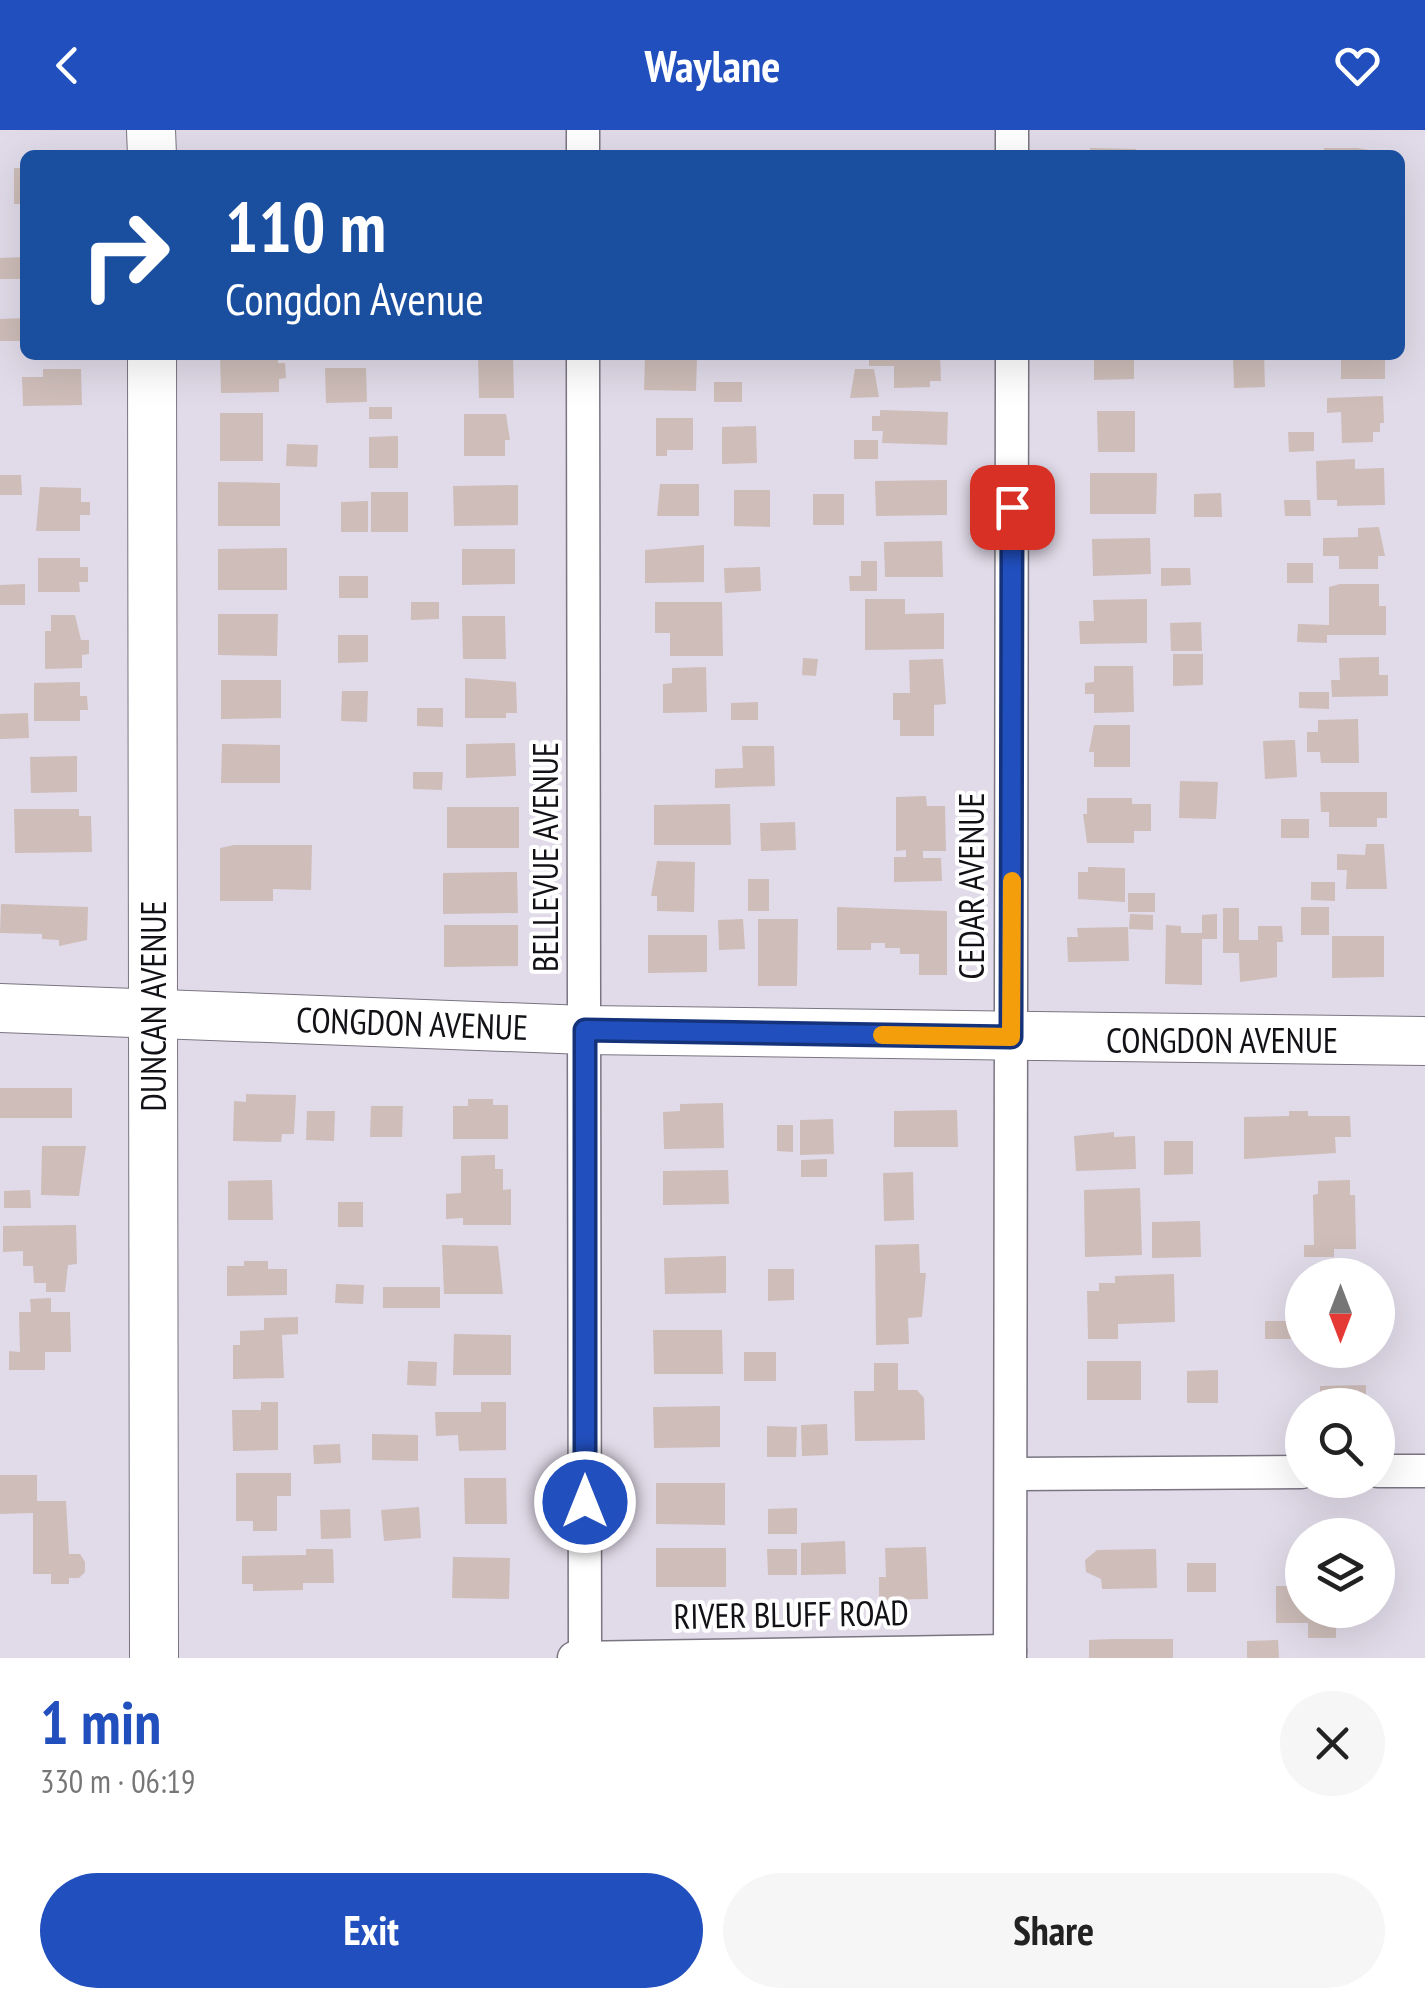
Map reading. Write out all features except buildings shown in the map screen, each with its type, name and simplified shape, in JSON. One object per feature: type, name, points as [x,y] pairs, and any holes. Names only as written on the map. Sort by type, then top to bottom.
[{"type":"street","name":"DUNCAN AVENUE","points":[[152,360],[154,1658]]},
{"type":"street","name":"BELLEVUE AVENUE","points":[[584,360],[584,1658]]},
{"type":"street","name":"CEDAR AVENUE","points":[[1010,1654],[1012,360]]},
{"type":"street","name":"CONGDON AVENUE","points":[[0,1008],[585,1030],[1425,1040]]},
{"type":"street","points":[[1395,1471],[1425,1471]]},
{"type":"street","points":[[1011,1474],[1285,1472]]},
{"type":"street","name":"RIVER BLUFF ROAD","points":[[574,1658],[1010,1654]]},
{"type":"slow traffic","points":[[882,1035],[1011,1037],[1012,881]]},
{"type":"route","points":[[585,1502],[585,1030],[1011,1037],[1012,507]]}]
